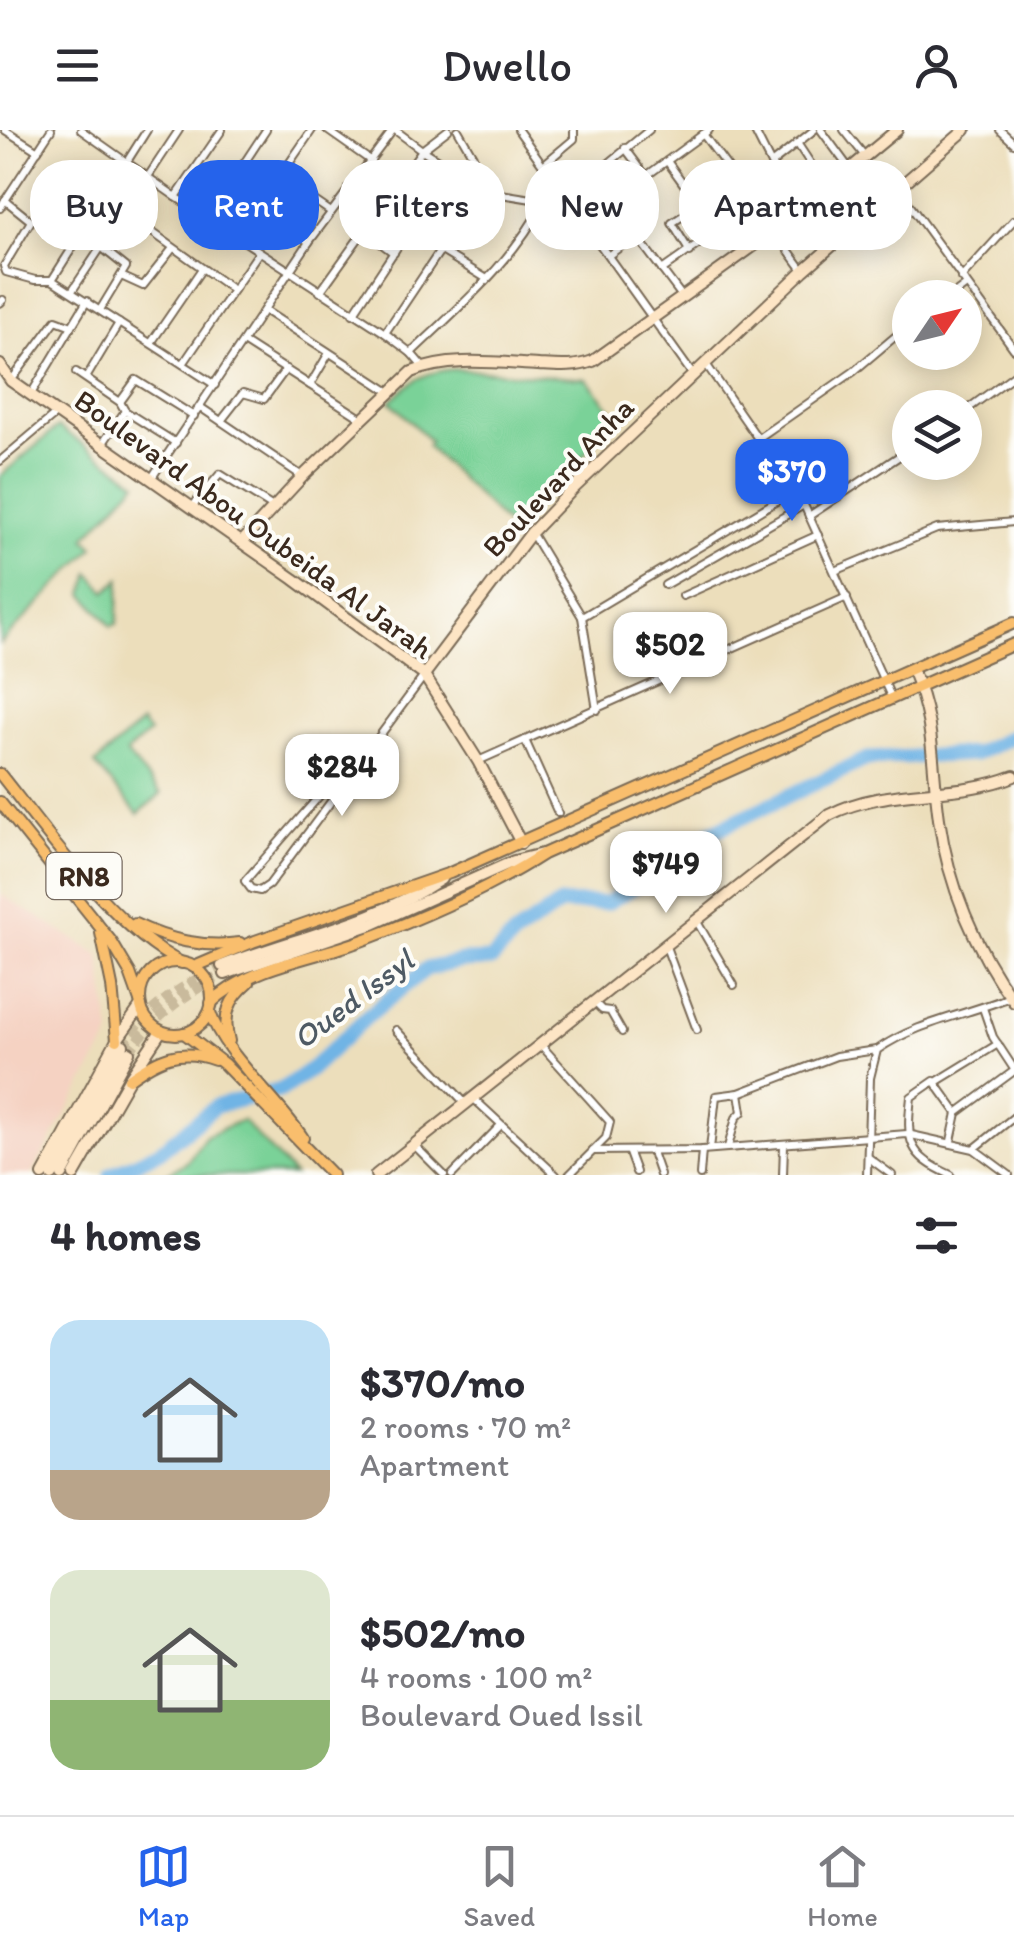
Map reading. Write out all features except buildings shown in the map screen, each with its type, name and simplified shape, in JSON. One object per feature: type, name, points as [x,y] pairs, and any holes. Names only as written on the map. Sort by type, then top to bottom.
[{"type":"main road","points":[[141,1003],[143,985],[152,972],[167,964],[188,965],[450,873],[1014,623]]},
{"type":"main road","points":[[184,1034],[200,1025],[210,1008],[232,986],[367,939],[493,882],[543,854],[1014,644]]},
{"type":"main road","name":"RN8","points":[[0,774],[82,874],[124,918],[161,952],[188,965],[208,984],[210,1008],[219,1034],[253,1083],[332,1175]]},
{"type":"main road","name":"RN8","points":[[0,802],[100,927],[121,958],[148,1020],[161,1031],[184,1034],[253,1083]]},
{"type":"main road","points":[[124,918],[182,942],[218,946],[256,941]]},
{"type":"main road","points":[[100,927],[123,1046]]},
{"type":"main road","points":[[232,1052],[227,1009],[235,994],[256,976]]},
{"type":"main road","points":[[129,1078],[178,1053],[202,1055],[224,1064]]},
{"type":"street","points":[[0,138],[5,130],[38,150]]},
{"type":"street","points":[[50,130],[2,204],[31,221],[4,269],[36,280],[52,280],[215,385]]},
{"type":"street","points":[[80,130],[123,160]]},
{"type":"street","points":[[92,138],[98,130]]},
{"type":"street","points":[[127,160],[147,130]]},
{"type":"street","points":[[158,162],[179,130]]},
{"type":"street","points":[[246,160],[266,130]]},
{"type":"street","points":[[292,160],[312,130]]},
{"type":"street","points":[[327,130],[371,160],[394,130],[438,160]]},
{"type":"street","points":[[415,160],[448,130]]},
{"type":"street","points":[[458,130],[473,160]]},
{"type":"street","points":[[518,130],[540,160]]},
{"type":"street","points":[[550,160],[574,140],[574,130]]},
{"type":"street","points":[[776,160],[817,130],[842,160]]},
{"type":"street","points":[[844,130],[864,156]]},
{"type":"street","points":[[859,160],[897,130]]},
{"type":"street","points":[[912,177],[965,130]]},
{"type":"street","points":[[1000,130],[1014,143]]},
{"type":"street","points":[[158,185],[176,197],[219,131]]},
{"type":"street","points":[[756,131],[769,160]]},
{"type":"street","points":[[610,160],[644,132]]},
{"type":"street","points":[[659,167],[706,132],[726,160]]},
{"type":"street","points":[[797,143],[808,160]]},
{"type":"street","points":[[624,148],[633,160]]},
{"type":"street","points":[[668,161],[679,177]]},
{"type":"street","points":[[319,228],[339,200]]},
{"type":"street","points":[[319,204],[330,212]]},
{"type":"street","points":[[912,209],[960,278],[1014,220]]},
{"type":"street","points":[[411,353],[487,280],[525,234]]},
{"type":"street","points":[[158,237],[233,290]]},
{"type":"street","points":[[121,276],[142,286],[173,248]]},
{"type":"street","points":[[52,280],[70,250]]},
{"type":"street","points":[[72,291],[98,250]]},
{"type":"street","points":[[100,310],[126,265],[109,250]]},
{"type":"street","points":[[256,250],[384,333],[423,367]]},
{"type":"street","points":[[151,478],[304,250]]},
{"type":"street","points":[[320,292],[349,250]]},
{"type":"street","points":[[390,250],[394,253]]},
{"type":"street","points":[[353,314],[396,250]]},
{"type":"street","points":[[605,250],[693,375]]},
{"type":"street","points":[[608,254],[614,250]]},
{"type":"street","points":[[648,250],[682,296]]},
{"type":"street","points":[[662,270],[693,250]]},
{"type":"street","points":[[242,542],[302,476],[412,372],[463,362],[577,366],[592,360],[745,250]]},
{"type":"street","points":[[789,250],[803,271]]},
{"type":"street","name":"Boulevard Anha","points":[[350,778],[342,770],[245,881],[251,889],[260,891],[269,885],[350,778],[531,533],[827,250]]},
{"type":"street","points":[[384,333],[439,251],[487,280]]},
{"type":"street","points":[[183,364],[259,252]]},
{"type":"street","points":[[151,343],[201,270]]},
{"type":"street","points":[[30,395],[87,302]]},
{"type":"street","points":[[982,307],[1014,348]]},
{"type":"street","points":[[264,310],[390,392]]},
{"type":"street","points":[[12,380],[56,320],[73,327]]},
{"type":"street","points":[[86,378],[120,323]]},
{"type":"street","points":[[757,439],[853,372],[892,339]]},
{"type":"street","points":[[243,342],[362,418]]},
{"type":"street","points":[[310,384],[329,353]]},
{"type":"street","points":[[705,363],[804,505],[892,699]]},
{"type":"street","name":"Boulevard Abou Oubeida Al Jarah","points":[[0,365],[30,395],[424,675],[478,761],[520,843]]},
{"type":"street","points":[[221,422],[240,395],[265,398],[286,369]]},
{"type":"street","points":[[76,372],[120,402],[124,412],[176,444]]},
{"type":"street","points":[[982,399],[1014,375]]},
{"type":"street","points":[[120,402],[136,380],[194,416]]},
{"type":"street","points":[[200,407],[302,476]]},
{"type":"street","points":[[102,443],[124,412]]},
{"type":"street","points":[[0,461],[57,414]]},
{"type":"street","points":[[809,516],[892,461]]},
{"type":"street","points":[[192,507],[220,474],[273,507]]},
{"type":"street","points":[[582,617],[795,490]]},
{"type":"street","points":[[665,585],[804,505]]},
{"type":"street","points":[[836,571],[937,529],[1014,522]]},
{"type":"street","points":[[531,533],[582,617],[597,710]]},
{"type":"street","points":[[683,596],[818,534]]},
{"type":"street","points":[[478,761],[847,597]]},
{"type":"street","points":[[700,1175],[716,1096],[739,1093],[836,1056],[877,1050],[932,1023],[1012,999],[960,903],[943,845],[934,748],[912,669]]},
{"type":"street","points":[[525,740],[558,812]]},
{"type":"street","points":[[376,1175],[829,815],[861,800],[998,782],[1014,776]]},
{"type":"street","points":[[450,873],[401,900],[223,970],[374,924],[514,861],[543,854]]},
{"type":"street","points":[[695,918],[734,985]]},
{"type":"street","points":[[664,943],[698,1030]]},
{"type":"street","points":[[593,1001],[602,1010],[610,1011],[622,1032]]},
{"type":"street","points":[[62,1175],[141,1003]]},
{"type":"street","points":[[951,1142],[957,1113],[1014,1070],[983,1008]]},
{"type":"street","points":[[396,1030],[556,1175]]},
{"type":"street","points":[[74,1175],[129,1078],[161,1031]]},
{"type":"street","points":[[540,1044],[608,1118],[606,1138],[570,1175]]},
{"type":"street","points":[[951,1175],[920,1156],[907,1134],[911,1096],[998,1044]]},
{"type":"street","points":[[43,1175],[123,1046]]},
{"type":"street","points":[[52,1175],[123,1046]]},
{"type":"street","points":[[867,1175],[870,1078],[877,1050]]},
{"type":"street","points":[[936,1082],[957,1113]]},
{"type":"street","points":[[728,1148],[736,1118],[742,1112],[739,1093]]},
{"type":"street","points":[[974,1149],[1014,1117]]},
{"type":"street","points":[[452,1175],[501,1125]]},
{"type":"street","points":[[593,1152],[784,1145],[907,1134],[974,1149],[1012,1174]]},
{"type":"street","points":[[414,1145],[444,1175]]},
{"type":"street","points":[[782,1175],[784,1145]]},
{"type":"street","points":[[652,1152],[660,1175]]},
{"type":"street","points":[[629,1153],[636,1172]]},
{"type":"street","points":[[869,1158],[892,1175]]},
{"type":"shaded area","points":[[0,894],[100,955],[111,1035],[31,1175],[0,1175]]},
{"type":"green space","points":[[457,369],[586,379],[618,417],[514,532],[427,446],[430,441],[390,401],[420,378]]},
{"type":"green space","points":[[58,427],[137,482],[85,538],[94,547],[0,644],[0,476]]},
{"type":"green space","points":[[90,573],[106,592],[120,579],[117,624],[111,626],[84,594]]},
{"type":"green space","points":[[141,723],[149,733],[126,753],[161,794],[138,814],[95,764]]},
{"type":"green space","points":[[242,1120],[294,1175],[165,1175],[187,1162],[206,1136]]},
{"type":"waterway","name":"Oued Issyl","points":[[111,1175],[160,1151],[216,1106],[281,1090],[311,1069],[426,969],[491,960],[514,936],[560,904],[607,903],[656,874],[697,839],[867,759],[975,754],[1014,736]]},
{"type":"tunnel","points":[[123,1045],[166,999],[222,966]]},
{"type":"tunnel","points":[[129,1052],[172,1007],[225,974]]}]
